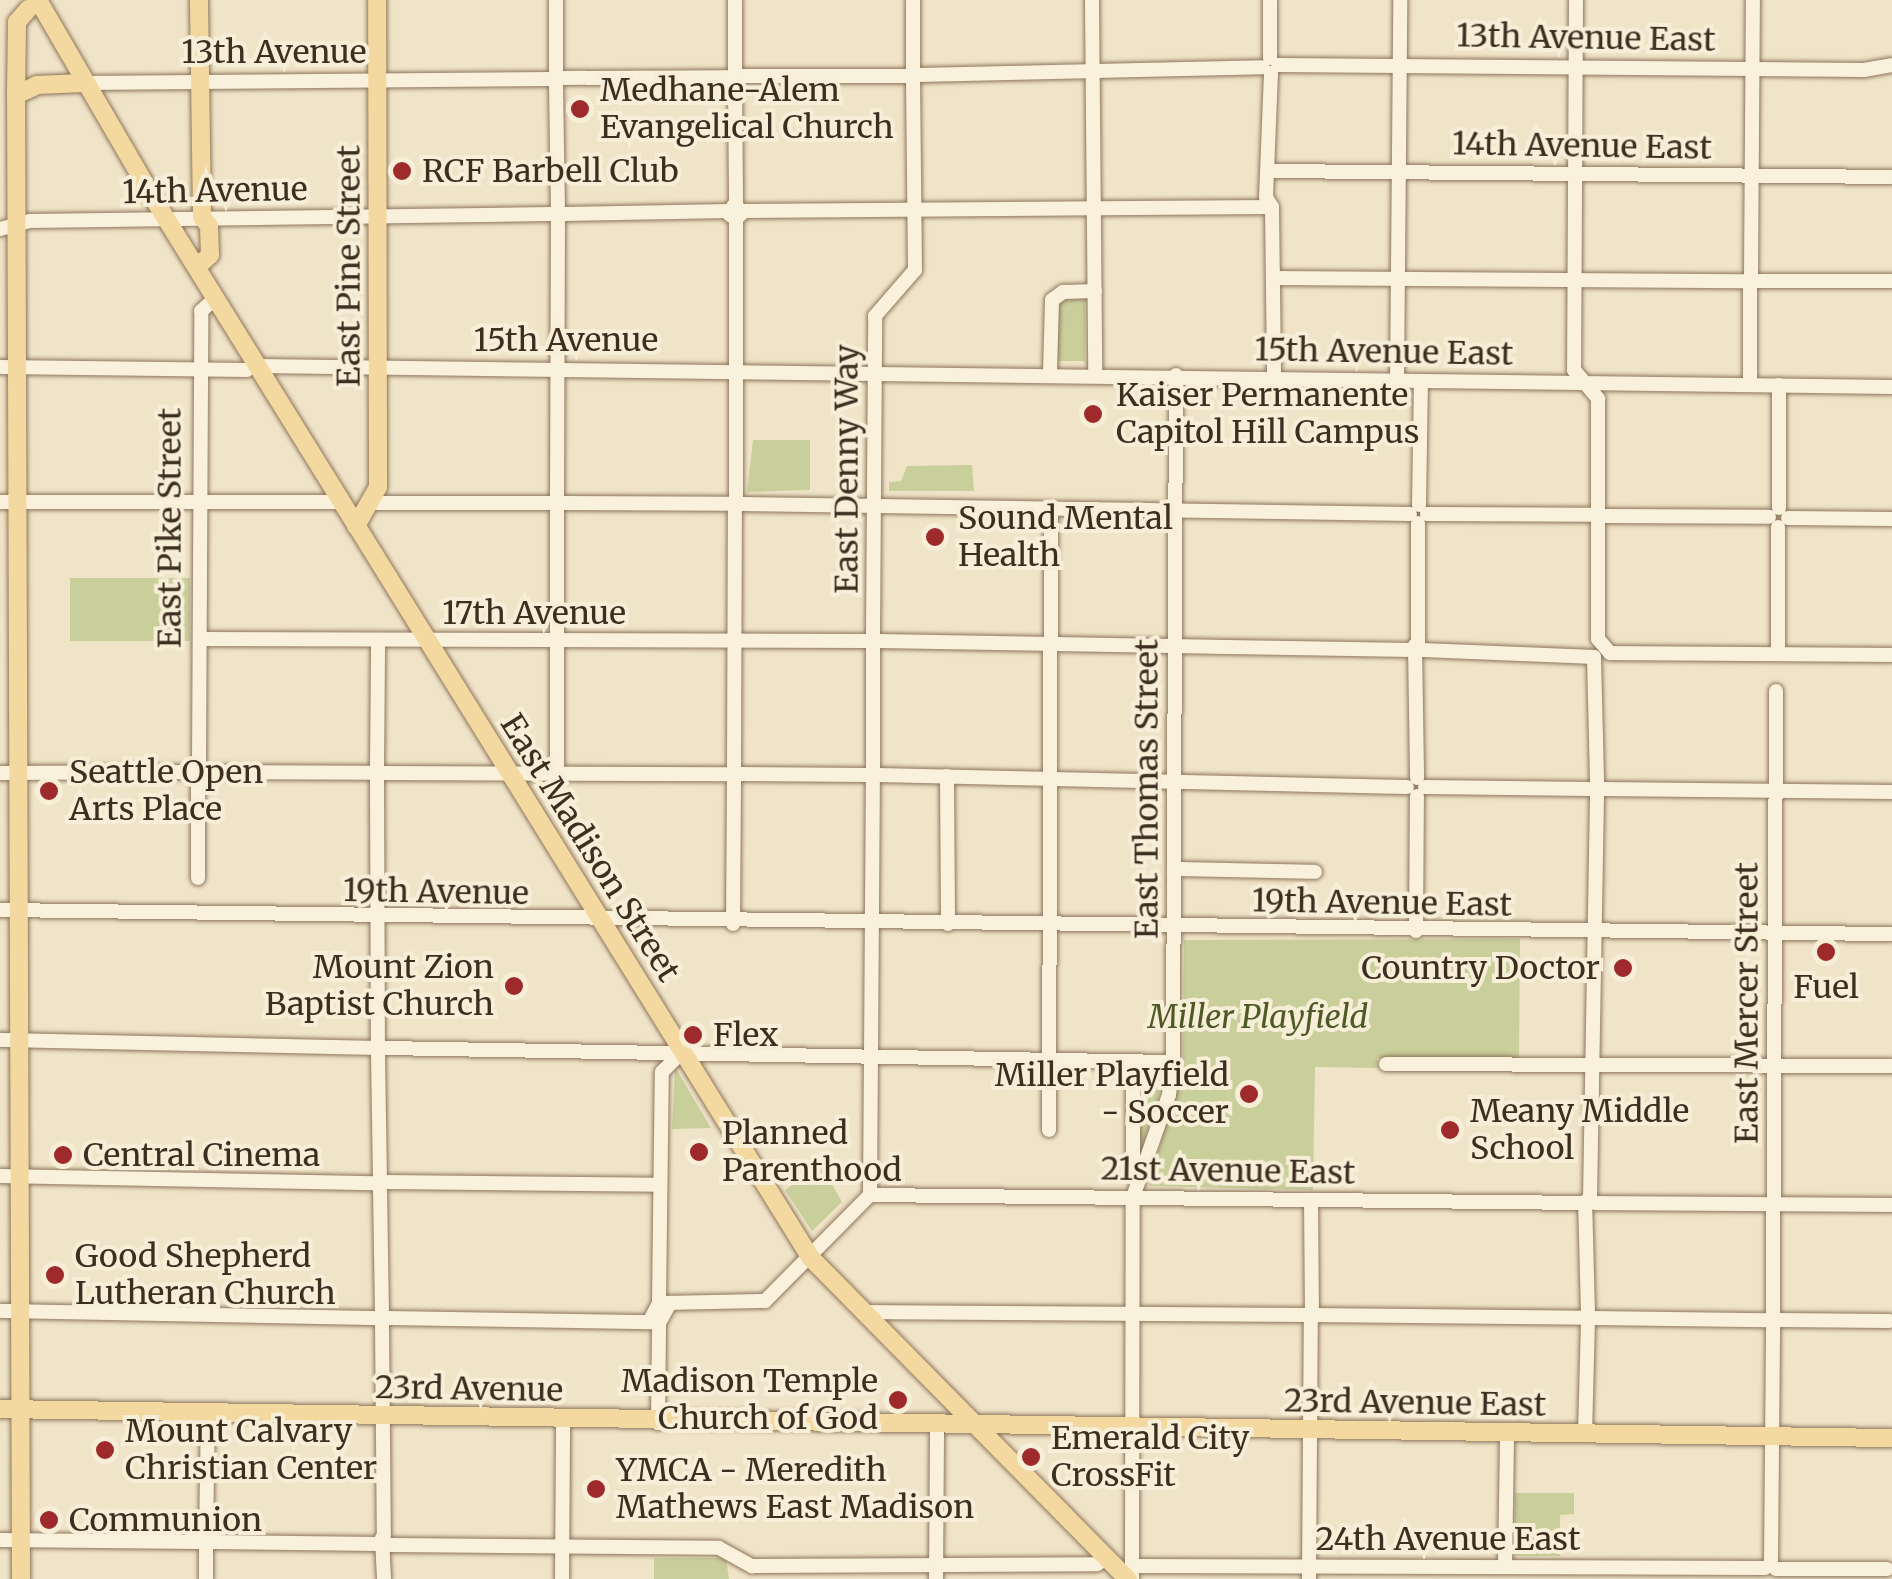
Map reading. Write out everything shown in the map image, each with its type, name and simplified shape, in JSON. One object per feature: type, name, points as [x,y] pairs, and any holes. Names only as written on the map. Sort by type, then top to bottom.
[{"type":"main road","points":[[197,268],[209,258],[209,226],[202,218],[199,0]]},
{"type":"main road","name":"East Pine Street","points":[[372,504],[379,367],[378,0]]},
{"type":"main road","points":[[20,1579],[20,1410],[9,1311],[8,96],[17,22],[30,3]]},
{"type":"main road","name":"East Madison Street","points":[[30,3],[216,298],[253,368],[341,502],[602,922],[668,1057],[810,1258],[1107,1558],[1130,1575]]},
{"type":"main road","name":"13th Avenue","points":[[8,96],[37,85],[83,84]]},
{"type":"main road","points":[[356,526],[372,504]]},
{"type":"main road","points":[[930,1425],[938,1406],[936,1388]]},
{"type":"main road","name":"23rd Avenue","points":[[0,1410],[930,1425]]},
{"type":"main road","name":"23rd Avenue East","points":[[930,1425],[1892,1438]]},
{"type":"street","points":[[556,0],[557,774]]},
{"type":"street","points":[[733,924],[735,0]]},
{"type":"street","name":"East Denny Way","points":[[870,1195],[874,370],[877,308],[915,273],[913,0]]},
{"type":"street","points":[[1092,0],[1095,372]]},
{"type":"street","points":[[1270,0],[1272,172],[1266,197],[1272,207],[1274,378]]},
{"type":"street","points":[[1397,381],[1400,0]]},
{"type":"street","points":[[1576,0],[1574,370],[1598,399],[1597,789],[1584,1435]]},
{"type":"street","points":[[1750,385],[1752,0]]},
{"type":"street","name":"13th Avenue East","points":[[913,76],[1400,63],[1752,68],[1892,65]]},
{"type":"street","name":"13th Avenue","points":[[83,84],[913,76]]},
{"type":"street","name":"14th Avenue East","points":[[1272,172],[1892,177]]},
{"type":"street","points":[[915,210],[1272,207]]},
{"type":"street","name":"14th Avenue","points":[[8,228],[166,218],[915,210]]},
{"type":"street","points":[[1273,278],[1892,281]]},
{"type":"street","points":[[1050,372],[1052,300],[1063,292],[1095,291]]},
{"type":"street","name":"East Pike Street","points":[[198,878],[201,312],[216,298]]},
{"type":"street","name":"15th Avenue","points":[[9,367],[874,370]]},
{"type":"street","name":"15th Avenue East","points":[[874,370],[1892,387]]},
{"type":"street","name":"East Thomas Street","points":[[1130,1575],[1133,1196],[1169,1094],[1173,1062],[1176,375]]},
{"type":"street","points":[[1416,931],[1421,382]]},
{"type":"street","points":[[1778,654],[1779,385]]},
{"type":"street","points":[[8,502],[341,502]]},
{"type":"street","points":[[372,504],[735,504],[1892,519]]},
{"type":"street","points":[[1049,1130],[1051,510]]},
{"type":"street","name":"17th Avenue","points":[[200,639],[873,641],[1892,655]]},
{"type":"street","points":[[378,640],[384,1579]]},
{"type":"street","name":"East Mercer Street","points":[[1771,1570],[1776,691]]},
{"type":"street","points":[[8,772],[872,775],[1175,784],[1892,792]]},
{"type":"street","points":[[947,776],[948,924]]},
{"type":"street","points":[[1174,869],[1315,872]]},
{"type":"street","name":"19th Avenue","points":[[8,910],[733,924],[871,923]]},
{"type":"street","name":"19th Avenue East","points":[[871,923],[1892,934]]},
{"type":"street","points":[[9,1040],[639,1052],[668,1057],[1173,1062]]},
{"type":"street","points":[[658,1423],[654,1322],[665,1303],[660,1086],[668,1057]]},
{"type":"street","points":[[660,1086],[668,1057]]},
{"type":"street","points":[[1133,1061],[1133,1161],[1141,1174]]},
{"type":"street","points":[[1386,1064],[1774,1069],[1892,1066]]},
{"type":"street","points":[[9,1176],[660,1185]]},
{"type":"street","points":[[665,1303],[765,1301],[870,1195]]},
{"type":"street","name":"21st Avenue East","points":[[870,1195],[1892,1205]]},
{"type":"street","points":[[1892,1196],[1892,1205]]},
{"type":"street","points":[[1309,1572],[1311,1200]]},
{"type":"street","points":[[9,1311],[654,1322]]},
{"type":"street","points":[[862,1312],[1891,1319]]},
{"type":"street","points":[[206,1579],[208,1412]]},
{"type":"street","points":[[562,1579],[563,1420]]},
{"type":"street","points":[[930,1425],[936,1572]]},
{"type":"street","points":[[1505,1566],[1507,1434]]},
{"type":"street","points":[[0,1540],[719,1548],[743,1561],[936,1572],[1097,1564],[1107,1558]]},
{"type":"street","points":[[742,1579],[743,1561]]},
{"type":"street","name":"24th Avenue East","points":[[1130,1575],[1505,1566],[1890,1569]]},
{"type":"green space","points":[[1065,299],[1085,299],[1085,361],[1057,361],[1057,309]]},
{"type":"green space","points":[[753,440],[810,440],[810,490],[747,492]]},
{"type":"green space","points":[[972,465],[974,491],[889,491],[889,482],[901,481],[907,466]]},
{"type":"green space","points":[[70,578],[190,578],[190,641],[70,641]]},
{"type":"green space","name":"Miller Playfield","points":[[1520,939],[1519,1059],[1377,1058],[1377,1068],[1315,1067],[1313,1190],[1149,1186],[1183,1063],[1184,940]]},
{"type":"green space","points":[[675,1067],[711,1128],[672,1129]]},
{"type":"green space","points":[[1140,1072],[1166,1072],[1140,1154]]},
{"type":"green space","points":[[821,1165],[842,1202],[812,1231],[785,1190]]},
{"type":"green space","points":[[1515,1493],[1574,1493],[1574,1514],[1560,1515],[1560,1556],[1515,1556]]},
{"type":"green space","points":[[654,1558],[726,1558],[729,1579],[654,1579]]},
{"type":"place","name":"Medhane-Alem Evangelical Church","points":[[580,109]]},
{"type":"place","name":"RCF Barbell Club","points":[[402,171]]},
{"type":"place","name":"Kaiser Permanente Capitol Hill Campus","points":[[1093,414]]},
{"type":"place","name":"Sound Mental Health","points":[[935,537]]},
{"type":"place","name":"Seattle Open Arts Place","points":[[49,791]]},
{"type":"place","name":"Fuel","points":[[1826,952]]},
{"type":"place","name":"Country Doctor","points":[[1623,968]]},
{"type":"place","name":"Mount Zion Baptist Church","points":[[514,986]]},
{"type":"place","name":"Flex","points":[[693,1035]]},
{"type":"place","name":"Miller Playfield - Soccer","points":[[1249,1094]]},
{"type":"place","name":"Meany Middle School","points":[[1450,1130]]},
{"type":"place","name":"Planned Parenthood","points":[[699,1152]]},
{"type":"place","name":"Central Cinema","points":[[63,1155]]},
{"type":"place","name":"Good Shepherd Lutheran Church","points":[[55,1275]]},
{"type":"place","name":"Madison Temple Church of God","points":[[898,1400]]},
{"type":"place","name":"Mount Calvary Christian Center","points":[[105,1450]]},
{"type":"place","name":"Emerald City CrossFit","points":[[1031,1457]]},
{"type":"place","name":"YMCA - Meredith Mathews East Madison","points":[[596,1489]]},
{"type":"place","name":"Communion","points":[[49,1520]]}]
